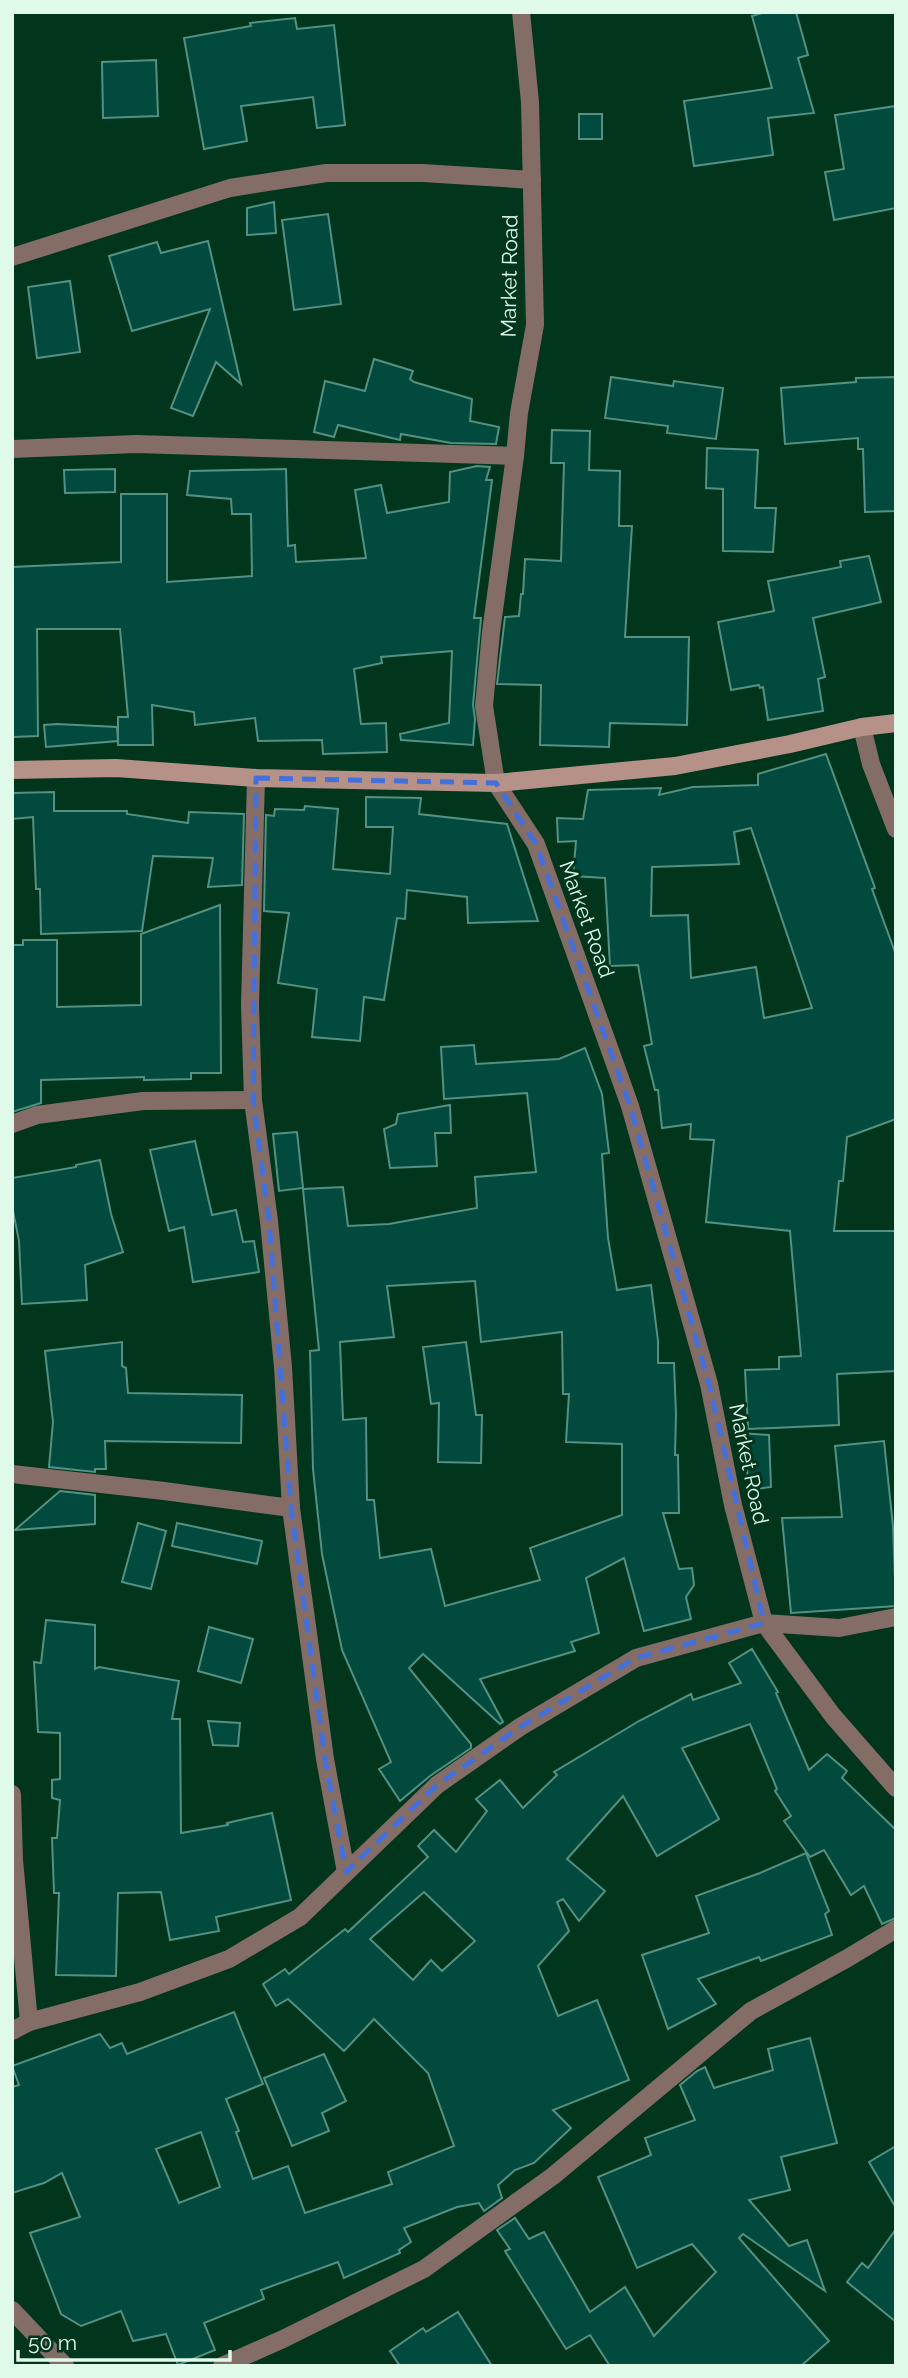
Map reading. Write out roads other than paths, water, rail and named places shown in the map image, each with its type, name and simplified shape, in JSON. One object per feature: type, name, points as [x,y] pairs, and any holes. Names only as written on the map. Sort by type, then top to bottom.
[{"type":"street","name":"Market Road","points":[[521,12],[530,102],[535,325],[519,413],[484,706],[496,783],[536,844],[630,1106],[709,1384],[733,1505],[764,1623],[833,1716],[896,1788]]},
{"type":"street","points":[[12,257],[230,188],[326,173],[423,173],[532,180]]},
{"type":"street","points":[[12,449],[136,444],[515,456]]},
{"type":"street","points":[[12,770],[116,768],[256,778],[496,783],[674,766],[862,727],[896,723]]},
{"type":"street","points":[[862,727],[871,764],[896,829]]},
{"type":"street","points":[[256,778],[250,1005],[253,1100],[269,1221],[283,1367],[291,1508],[325,1759],[346,1872]]},
{"type":"street","points":[[12,1124],[37,1115],[143,1101],[253,1100]]},
{"type":"street","points":[[12,1474],[291,1508]]},
{"type":"street","points":[[12,2031],[29,2022],[140,1992],[229,1959],[300,1917],[437,1785],[520,1727],[636,1658],[764,1623],[839,1628],[896,1617]]},
{"type":"street","points":[[12,1794],[29,2022]]},
{"type":"street","points":[[222,2366],[424,2269],[553,2176],[751,2011],[896,1929]]},
{"type":"street","points":[[12,2310],[65,2366]]}]
